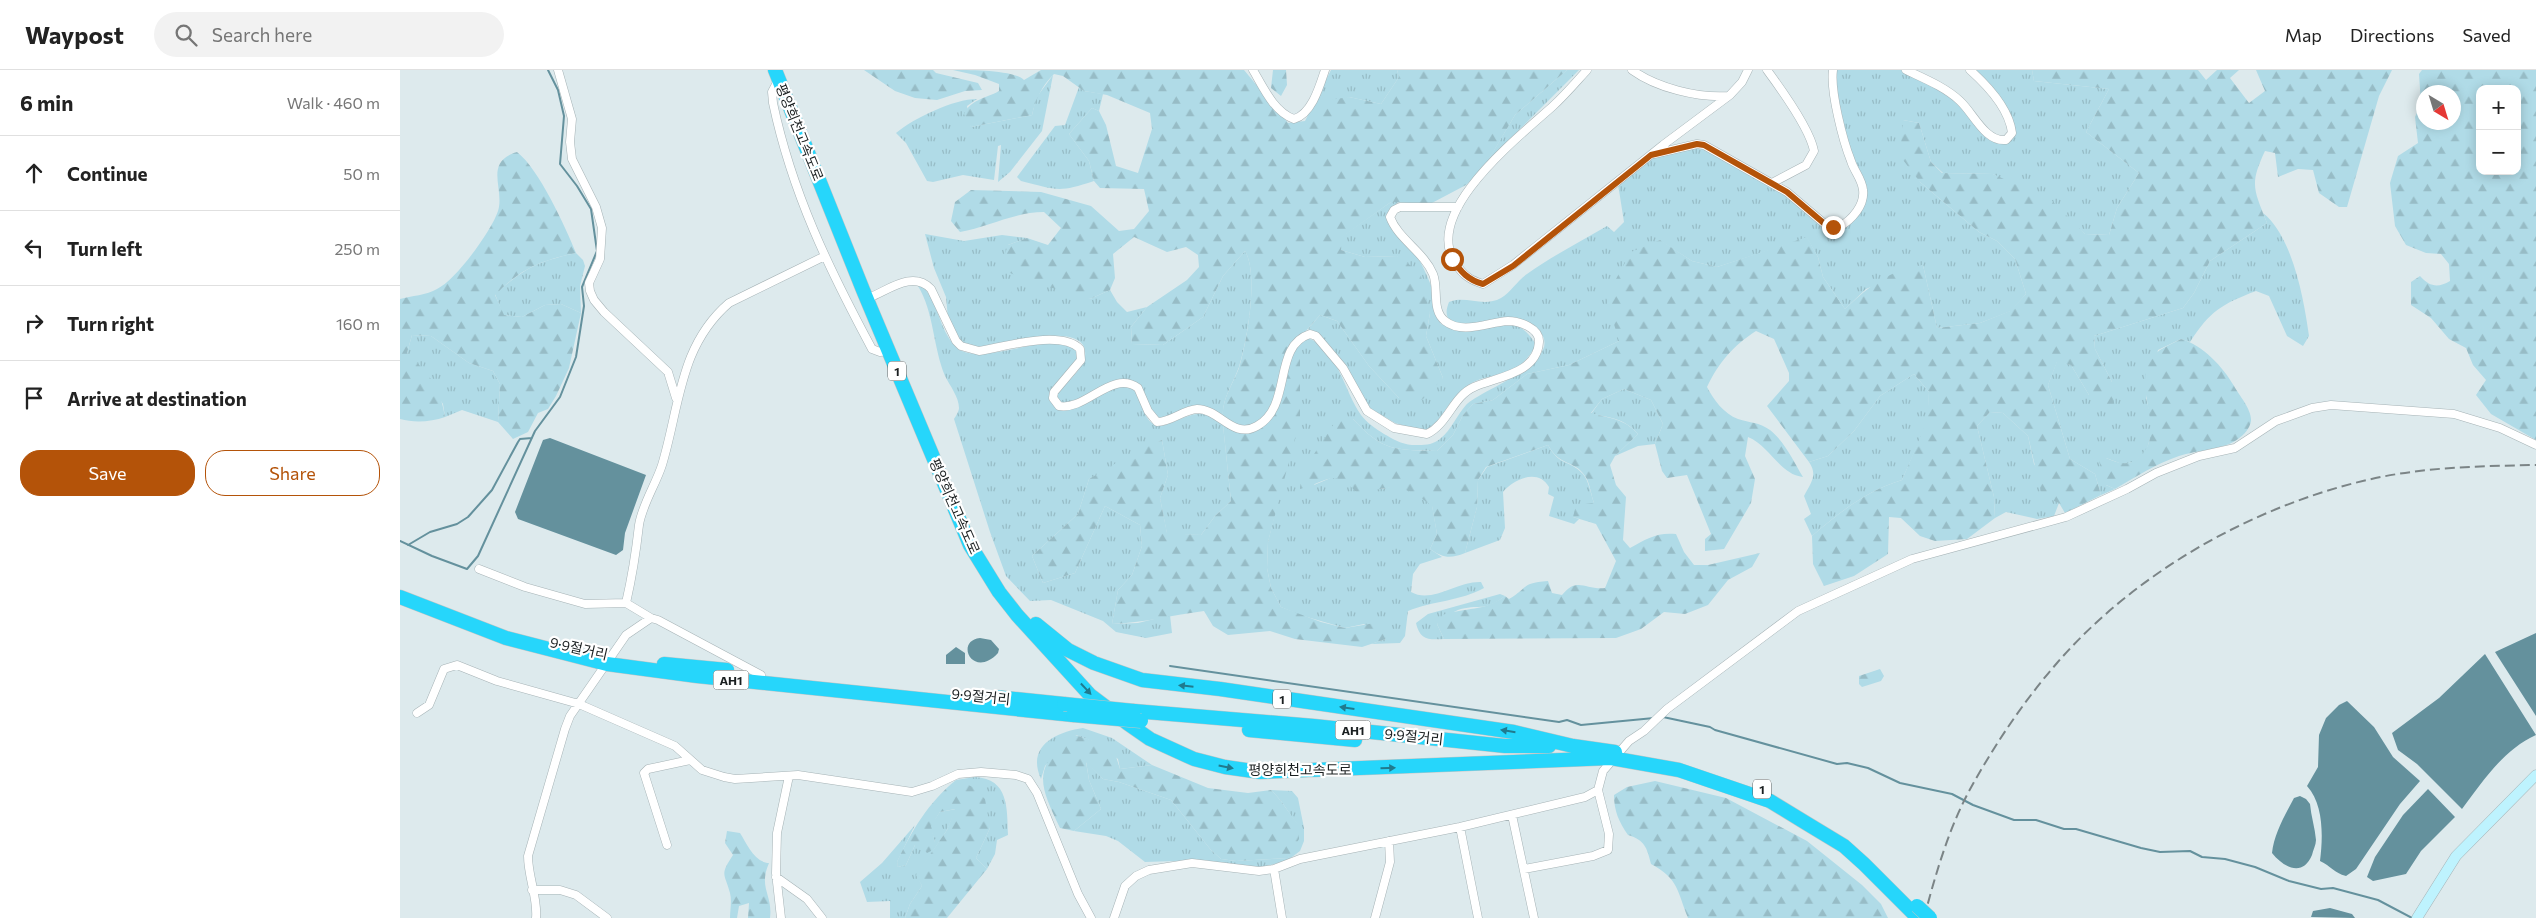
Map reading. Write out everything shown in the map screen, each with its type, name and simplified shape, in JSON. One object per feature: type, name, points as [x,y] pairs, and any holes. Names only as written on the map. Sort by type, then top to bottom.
[{"type":"highway","name":"평양희천고속도로","points":[[778,73],[970,534],[996,578],[1014,602],[1068,650],[1094,663],[1142,680],[1220,689],[1514,732],[1616,756],[1676,762],[1764,790],[1844,837],[1916,913],[1930,918]]},
{"type":"highway","name":"평양희천고속도로","points":[[778,73],[888,351],[970,545],[999,592],[1090,695],[1127,724],[1173,750],[1225,767],[1260,772],[1302,772],[1568,760],[1616,756]]},
{"type":"highway","name":"9·9절거리","points":[[400,588],[469,617],[609,659],[1068,709],[1568,760]]},
{"type":"highway","name":"9·9절거리","points":[[400,597],[506,638],[697,676],[1068,709]]},
{"type":"highway","name":"9·9절거리","points":[[1138,716],[1314,726],[1505,746],[1573,746]]},
{"type":"main road","points":[[2416,918],[2456,856],[2536,775]]},
{"type":"street","points":[[558,70],[572,119],[570,142],[572,159],[596,207],[602,228],[600,259],[589,283],[590,291],[594,300],[604,312],[668,372],[677,400]]},
{"type":"street","points":[[1253,70],[1266,94],[1280,110],[1294,118],[1300,117],[1308,108],[1325,70]]},
{"type":"street","points":[[1587,70],[1495,159],[1458,207],[1450,226],[1449,240],[1452,259],[1465,276],[1483,284],[1513,266],[1651,155],[1730,96],[1742,82],[1748,70]]},
{"type":"street","points":[[1632,70],[1651,80],[1688,93],[1730,96]]},
{"type":"street","points":[[1767,70],[1785,94],[1814,151],[1806,165],[1772,183]]},
{"type":"street","points":[[1651,155],[1697,144],[1704,145],[1772,183],[1802,203],[1826,225],[1839,227],[1850,220],[1862,201],[1864,191],[1844,141],[1834,87],[1833,70]]},
{"type":"street","points":[[1906,70],[1945,90],[1970,111],[1989,135],[1999,141],[2006,140],[2012,133],[2001,104],[1970,70]]},
{"type":"street","points":[[778,73],[772,92],[781,141],[802,206],[872,349],[880,352],[888,351]]},
{"type":"street","points":[[872,296],[912,280],[924,282],[931,289],[956,340],[968,349],[978,351],[1048,340],[1072,342],[1080,349],[1081,360],[1054,392],[1053,398],[1058,406],[1072,406],[1113,384],[1124,382],[1138,388],[1148,411],[1157,422],[1164,422],[1194,409],[1203,410],[1238,430],[1252,428],[1269,415],[1280,393],[1291,349],[1299,340],[1310,334],[1316,336],[1343,368],[1367,411],[1394,428],[1427,434],[1440,426],[1468,391],[1507,377],[1522,368],[1533,356],[1539,342],[1538,335],[1534,330],[1516,322],[1462,327],[1446,322],[1442,318],[1436,301],[1433,274],[1390,217],[1394,210],[1400,208],[1458,207]]},
{"type":"street","points":[[626,604],[635,566],[640,525],[662,465],[689,355],[718,312],[748,292],[825,256]]},
{"type":"street","points":[[1524,869],[1593,856],[1608,850],[1609,834],[1598,790],[1602,771],[1629,741],[1644,731],[1667,709],[1798,611],[1816,601],[1912,559],[2066,517],[2127,489],[2156,473],[2199,456],[2235,448],[2266,426],[2312,408],[2331,404],[2454,414],[2500,428],[2536,444]]},
{"type":"street","points":[[479,569],[525,587],[568,600],[585,604],[626,604],[706,644],[761,675]]},
{"type":"street","points":[[536,918],[537,909],[528,870],[528,856],[565,729],[570,716],[626,635],[651,618]]},
{"type":"street","points":[[417,713],[430,705],[444,669],[457,666],[497,681],[579,704],[675,746],[708,773],[735,779],[798,775],[912,792],[925,789],[958,774],[981,772],[1016,775],[1028,779],[1037,794],[1078,894],[1091,918]]},
{"type":"street","points":[[667,845],[644,772],[648,769],[690,760]]},
{"type":"street","points":[[781,918],[776,877],[777,833],[789,776]]},
{"type":"street","points":[[1114,918],[1125,886],[1136,876],[1149,870],[1192,863],[1259,872],[1274,869],[1300,859],[1460,827],[1572,801],[1598,790]]},
{"type":"street","points":[[1512,815],[1534,918]]},
{"type":"street","points":[[1460,827],[1478,918]]},
{"type":"street","points":[[1375,918],[1390,862],[1390,841]]},
{"type":"street","points":[[1274,869],[1282,918]]},
{"type":"street","points":[[776,877],[807,899],[822,918]]},
{"type":"street","points":[[532,890],[560,890],[576,896],[607,918]]},
{"type":"green space","points":[[864,70],[933,70],[936,73],[978,83],[982,90],[965,91],[937,100],[915,98],[895,91]]},
{"type":"green space","points":[[953,70],[1002,72],[1024,80],[1041,70],[1244,70],[1288,123],[1305,121],[1323,101],[1349,97],[1381,104],[1399,77],[1397,70],[1567,70],[1515,115],[1482,171],[1466,185],[1430,204],[1391,202],[1342,237],[1341,250],[1365,257],[1397,256],[1420,272],[1430,313],[1426,336],[1443,378],[1422,400],[1399,398],[1369,366],[1337,321],[1320,315],[1305,332],[1291,342],[1276,395],[1270,409],[1262,419],[1252,426],[1240,427],[1223,418],[1223,411],[1226,398],[1239,368],[1248,326],[1251,275],[1245,251],[1223,276],[1203,317],[1163,345],[1132,344],[1131,327],[1147,307],[1187,280],[1199,267],[1198,255],[1186,247],[1167,252],[1134,237],[1113,254],[1115,278],[1110,290],[1090,299],[1028,281],[1006,271],[1005,254],[1008,245],[1027,238],[1048,245],[1061,228],[1044,212],[1023,214],[960,232],[951,221],[955,202],[971,190],[1041,192],[1091,206],[1119,231],[1134,229],[1149,211],[1144,189],[1100,188],[1094,181],[1089,161],[1069,134],[1092,108],[1099,111],[1106,125],[1116,166],[1138,173],[1152,129],[1150,113],[1107,95],[1084,91],[1063,76],[1054,74],[1040,93],[1032,115],[971,127],[964,114],[967,109],[974,102],[999,91],[999,84],[975,75]]},
{"type":"green space","points":[[1273,70],[1286,70],[1287,85],[1281,96],[1271,88]]},
{"type":"green space","points":[[1331,70],[1397,70],[1399,77],[1381,104],[1349,97],[1305,121]]},
{"type":"green space","points":[[1567,70],[1579,70],[1487,162],[1515,115]]},
{"type":"green space","points":[[1836,70],[1901,70],[1933,85],[1953,99],[1985,135],[1999,144],[2010,140],[2014,130],[1974,70],[2032,70],[2034,81],[2109,89],[2086,132],[2139,173],[2117,208],[2109,235],[2085,234],[2068,219],[1993,174],[1943,173],[1931,162],[1919,123],[1903,120],[1920,182],[1979,232],[1997,241],[2015,259],[2026,294],[2011,311],[1980,323],[1937,328],[1923,265],[1866,289],[1845,309],[1823,277],[1818,257],[1807,238],[1717,267],[1692,261],[1659,240],[1619,341],[1569,365],[1527,374],[1493,400],[1473,404],[1463,415],[1453,435],[1437,451],[1390,447],[1372,437],[1353,419],[1314,485],[1333,477],[1382,489],[1394,486],[1414,491],[1432,505],[1437,534],[1430,549],[1442,557],[1420,564],[1413,574],[1411,592],[1419,595],[1436,594],[1463,585],[1481,582],[1484,588],[1466,596],[1408,611],[1405,636],[1400,643],[1371,644],[1386,639],[1364,624],[1345,628],[1300,615],[1281,607],[1271,588],[1267,568],[1268,542],[1277,505],[1300,342],[1308,338],[1318,343],[1327,351],[1355,405],[1361,415],[1371,425],[1387,436],[1404,444],[1420,445],[1434,442],[1448,431],[1466,405],[1534,362],[1542,351],[1544,340],[1536,328],[1516,318],[1509,317],[1467,324],[1457,323],[1450,320],[1447,313],[1449,302],[1455,300],[1494,301],[1508,293],[1527,274],[1556,255],[1607,226],[1614,232],[1624,222],[1618,184],[1652,158],[1700,147],[1795,201],[1824,227],[1839,229],[1854,216],[1865,201],[1866,191],[1863,180],[1849,151],[1843,128],[1838,104]]},
{"type":"green space","points":[[2032,70],[2198,70],[2206,80],[2217,70],[2239,70],[2230,78],[2249,103],[2265,91],[2256,70],[2392,70],[2379,96],[2347,207],[2339,207],[2319,193],[2313,170],[2298,169],[2278,177],[2275,153],[2265,151],[2257,172],[2255,187],[2267,223],[2210,261],[2194,293],[2183,308],[2094,336],[2095,349],[2112,382],[2115,414],[2089,395],[2071,365],[2057,362],[2048,385],[2070,459],[2095,474],[2101,495],[2065,513],[2059,503],[2042,496],[2028,436],[2003,413],[1990,412],[1977,426],[1994,497],[1995,518],[1967,539],[1935,541],[1920,536],[1901,518],[1889,517],[1888,554],[1854,576],[1824,586],[1813,564],[1812,536],[1865,496],[1902,480],[1927,421],[1929,392],[1914,374],[1880,396],[1854,431],[1828,456],[1809,462],[1767,406],[1789,381],[1789,373],[1774,339],[1756,331],[1727,355],[1707,387],[1728,414],[1738,419],[1762,425],[1770,430],[1789,452],[1803,477],[1795,475],[1781,466],[1763,447],[1748,437],[1745,456],[1755,479],[1751,503],[1724,549],[1705,551],[1705,539],[1711,534],[1687,475],[1667,478],[1662,471],[1655,444],[1663,424],[1651,400],[1624,389],[1602,399],[1591,413],[1622,422],[1638,434],[1615,456],[1610,465],[1616,485],[1626,497],[1623,540],[1630,548],[1652,537],[1663,534],[1676,534],[1684,552],[1694,565],[1708,565],[1760,553],[1752,567],[1728,580],[1708,605],[1685,614],[1664,612],[1641,629],[1616,638],[1444,639],[1437,624],[1442,615],[1490,605],[1505,596],[1509,599],[1533,583],[1548,581],[1552,593],[1562,595],[1567,589],[1577,585],[1605,588],[1616,561],[1596,524],[1573,517],[1576,505],[1594,503],[1588,482],[1581,471],[1557,457],[1548,445],[1486,467],[1478,480],[1477,507],[1465,553],[1455,556],[1443,556],[1430,549],[1437,534],[1432,506],[1404,489],[1389,488],[1357,493],[1342,480],[1336,478],[1324,480],[1300,489],[1301,474],[1337,419],[1353,419],[1372,437],[1390,447],[1437,451],[1453,435],[1463,415],[1473,404],[1493,400],[1527,374],[1569,365],[1619,341],[1606,297],[1631,252],[1660,240],[1692,261],[1717,267],[1807,237],[1818,257],[1823,277],[1845,309],[1880,280],[1899,271],[1923,265],[1937,328],[1980,323],[2010,311],[2026,294],[2015,259],[1997,241],[1979,232],[1920,182],[1900,156],[1903,120],[1919,123],[1931,162],[1942,173],[1993,174],[2052,201],[2085,234],[2109,235],[2117,208],[2139,173],[2086,132],[2109,89],[2034,81]]},
{"type":"green space","points":[[2422,70],[2536,70],[2536,440],[2491,414],[2476,395],[2486,380],[2473,365],[2466,348],[2449,339],[2431,318],[2411,305],[2411,282],[2420,276],[2431,284],[2442,285],[2450,281],[2449,264],[2441,254],[2426,253],[2406,245],[2395,226],[2390,183],[2398,156],[2418,143],[2416,130],[2461,130],[2461,85],[2420,85],[2419,74]]},
{"type":"green space","points":[[1053,75],[1042,131],[1010,172],[998,182],[1001,145],[998,146],[994,180],[963,175],[933,182],[927,181],[906,143],[896,133],[913,121],[935,110],[968,100],[977,99],[967,106],[971,127],[1032,115],[1036,98]]},
{"type":"green space","points":[[1079,87],[1084,91],[1103,94],[1099,111],[1092,108],[1069,134],[1089,161],[1094,181],[1065,189],[1058,189],[1021,181],[1017,177],[1055,126],[1065,125]]},
{"type":"green space","points":[[517,152],[534,171],[542,184],[576,253],[552,259],[532,267],[514,278],[495,295],[504,315],[522,317],[545,305],[561,304],[581,313],[569,368],[548,409],[538,413],[528,432],[513,439],[498,422],[500,384],[493,371],[469,363],[431,336],[412,335],[407,353],[433,382],[440,397],[445,417],[422,421],[400,419],[400,299],[433,291],[445,284],[472,254],[489,230],[498,211],[497,177],[501,162]]},
{"type":"green space","points":[[1391,202],[1398,202],[1389,211],[1426,273],[1432,288],[1438,319],[1441,324],[1469,331],[1508,324],[1515,325],[1529,335],[1536,345],[1528,358],[1519,366],[1510,371],[1471,383],[1462,390],[1426,432],[1395,423],[1368,407],[1330,346],[1308,329],[1320,315],[1337,321],[1369,366],[1399,398],[1443,378],[1426,336],[1430,313],[1397,256],[1365,257],[1341,250],[1341,237]]},
{"type":"green space","points":[[2263,213],[2282,237],[2289,253],[2300,288],[2309,336],[2303,346],[2287,336],[2269,296],[2256,291],[2234,300],[2218,310],[2197,331],[2190,342],[2181,339],[2158,350],[2146,398],[2151,417],[2151,435],[2146,452],[2134,462],[2122,464],[2106,458],[2106,485],[2115,489],[2101,495],[2095,474],[2070,459],[2048,385],[2057,361],[2071,365],[2089,395],[2112,382],[2095,349],[2094,336],[2183,308],[2194,293],[2210,261],[2267,223]]},
{"type":"green space","points":[[925,234],[964,241],[1002,235],[1027,238],[1008,245],[1090,299],[1110,290],[1117,302],[1127,312],[1147,307],[1131,327],[1132,344],[1163,345],[1203,317],[1223,276],[1245,251],[1251,275],[1248,325],[1239,367],[1224,405],[1223,418],[1210,409],[1159,418],[1150,409],[1140,390],[1129,380],[1066,403],[1060,403],[1056,397],[1080,368],[1085,356],[1083,345],[1073,338],[1042,336],[981,347],[962,344],[948,318],[946,297],[934,268]]},
{"type":"green space","points":[[576,253],[583,260],[585,266],[580,286],[581,313],[561,304],[545,305],[522,317],[503,315],[495,294],[532,267]]},
{"type":"green space","points":[[920,284],[931,298],[950,340],[964,352],[974,354],[1001,352],[1050,342],[1073,346],[1079,354],[1077,361],[1051,394],[1050,401],[1059,409],[1114,387],[1125,387],[1132,389],[1137,394],[1145,414],[1155,425],[1165,425],[1191,415],[1203,414],[1214,418],[1223,425],[1231,501],[1215,516],[1201,535],[1167,534],[1160,498],[1168,475],[1162,440],[1089,479],[1078,514],[1032,556],[1043,583],[1075,573],[1105,506],[1140,525],[1142,546],[1132,575],[1118,590],[1112,624],[1138,623],[1170,615],[1172,633],[1146,638],[1116,632],[1103,621],[1051,600],[1030,601],[1006,576],[954,419],[959,404],[941,365],[927,307],[918,286]]},
{"type":"green space","points":[[412,335],[431,336],[469,363],[493,371],[500,384],[498,422],[462,410],[445,417],[443,404],[407,353]]},
{"type":"green space","points":[[2181,339],[2205,351],[2224,371],[2247,407],[2251,417],[2249,426],[2232,443],[2170,459],[2115,489],[2106,485],[2099,461],[2106,458],[2119,463],[2127,463],[2138,458],[2146,448],[2150,437],[2150,425],[2145,385],[2146,372],[2150,360],[2156,353]]},
{"type":"green space","points":[[1300,342],[1300,419],[1268,542],[1267,568],[1271,588],[1281,607],[1321,622],[1345,628],[1381,622],[1386,639],[1362,647],[1295,639],[1270,631],[1228,635],[1213,626],[1204,611],[1147,621],[1112,624],[1118,590],[1132,575],[1142,546],[1140,525],[1105,506],[1075,573],[1043,583],[1032,556],[1078,514],[1089,479],[1138,450],[1162,440],[1168,475],[1160,498],[1167,533],[1201,535],[1215,516],[1231,501],[1223,425],[1236,431],[1247,432],[1257,429],[1265,422],[1278,401],[1287,378],[1291,354]]},
{"type":"green space","points":[[1914,374],[1929,392],[1928,421],[1902,480],[1865,496],[1812,536],[1804,519],[1811,514],[1804,496],[1813,475],[1809,462],[1828,456],[1854,431],[1880,396]]},
{"type":"green space","points":[[1624,389],[1651,400],[1663,424],[1655,444],[1638,446],[1615,456],[1638,434],[1622,422],[1591,414],[1602,399]]},
{"type":"green space","points":[[1990,412],[2003,413],[2028,436],[2034,464],[2059,503],[2054,516],[2037,519],[2006,512],[1995,518],[1994,497],[1977,426]]},
{"type":"green space","points":[[1548,445],[1557,457],[1583,474],[1594,503],[1573,517],[1579,519],[1574,524],[1549,516],[1554,497],[1548,494],[1549,487],[1539,478],[1526,477],[1513,483],[1503,492],[1505,528],[1500,540],[1465,553],[1477,507],[1478,480],[1487,467]]},
{"type":"green space","points":[[1500,594],[1505,596],[1492,604],[1458,610],[1437,624],[1444,639],[1426,638],[1422,636],[1418,629],[1416,623],[1428,614]]},
{"type":"green space","points":[[1880,669],[1884,676],[1881,681],[1862,687],[1859,684],[1859,676]]},
{"type":"green space","points":[[1083,728],[1112,738],[1152,765],[1120,769],[1118,759],[1092,741],[1076,735],[1045,766],[1041,779],[1037,767],[1037,758],[1041,749],[1054,737]]},
{"type":"green space","points":[[1075,735],[1113,747],[1120,769],[1152,765],[1208,788],[1248,793],[1271,790],[1299,825],[1299,839],[1288,858],[1236,861],[1221,859],[1211,850],[1171,800],[1119,782],[1103,779],[1086,762],[1089,780],[1101,809],[1074,831],[1060,828],[1047,799],[1043,777],[1045,767],[1051,757]]},
{"type":"green space","points":[[1086,761],[1103,779],[1119,782],[1171,800],[1211,850],[1221,859],[1236,861],[1288,858],[1299,826],[1271,790],[1292,791],[1298,798],[1304,828],[1304,841],[1300,851],[1288,860],[1260,868],[1238,868],[1205,860],[1145,862],[1118,841],[1106,836],[1074,831],[1101,809],[1089,780]]},
{"type":"green space","points":[[975,777],[994,783],[1000,789],[1006,805],[1008,835],[997,840],[995,854],[987,869],[976,858],[990,828],[956,780]]},
{"type":"green space","points":[[956,780],[973,787],[985,799],[990,828],[976,858],[987,869],[947,918],[905,918],[910,904],[922,886],[916,875],[947,830],[955,809],[940,812],[931,826],[935,842],[931,851],[927,853],[920,845],[915,845],[906,865],[898,867],[897,862],[929,808]]},
{"type":"green space","points":[[1655,781],[1726,798],[1807,841],[1862,885],[1881,904],[1888,918],[1688,918],[1676,886],[1667,875],[1651,864],[1644,845],[1638,839],[1628,835],[1616,811],[1614,795],[1627,787]]},
{"type":"green space","points":[[956,809],[947,830],[917,875],[922,886],[910,904],[905,918],[890,918],[890,901],[867,902],[860,882],[882,863],[915,825],[897,862],[898,867],[906,865],[915,845],[935,842],[930,826],[940,812]]},
{"type":"green space","points":[[727,831],[740,833],[755,856],[769,863],[765,885],[770,903],[770,918],[748,918],[749,903],[739,906],[737,918],[730,918],[731,896],[724,874],[733,855],[725,843]]},
{"type":"shaded area","points":[[550,438],[646,475],[625,533],[623,550],[616,555],[518,519],[515,512],[543,440]]},
{"type":"shaded area","points":[[2536,633],[2536,716],[2495,652]]},
{"type":"shaded area","points":[[980,638],[991,640],[999,649],[998,653],[989,660],[981,662],[974,661],[968,651],[968,645]]},
{"type":"shaded area","points":[[956,647],[965,653],[965,664],[946,664],[946,655]]},
{"type":"shaded area","points":[[2485,654],[2536,735],[2513,749],[2494,767],[2462,809],[2417,764],[2398,750],[2392,733],[2439,698]]},
{"type":"shaded area","points":[[2347,701],[2374,727],[2393,757],[2420,781],[2400,804],[2356,869],[2346,876],[2320,861],[2322,842],[2321,822],[2317,802],[2307,786],[2318,767],[2319,735],[2326,718],[2339,705]]},
{"type":"shaded area","points":[[2428,789],[2455,817],[2421,851],[2406,874],[2373,881],[2367,877],[2375,857],[2403,815]]},
{"type":"shaded area","points":[[2300,796],[2310,804],[2316,842],[2308,862],[2299,868],[2293,868],[2282,863],[2272,853],[2277,832],[2294,798]]},
{"type":"shaded area","points":[[2330,908],[2352,914],[2355,918],[2311,917],[2313,911]]},
{"type":"waterway","points":[[400,541],[432,556],[467,569],[478,556],[535,431],[560,397],[576,357],[584,306],[582,287],[597,251],[591,209],[577,186],[560,164],[564,116],[558,90],[548,70]]},
{"type":"waterway","points":[[408,545],[430,532],[457,524],[468,517],[492,490],[520,439],[532,438]]},
{"type":"waterway","points":[[1170,666],[1559,722],[1567,720],[1581,725],[1654,718]]},
{"type":"waterway","points":[[1663,717],[1710,727],[1837,764],[1847,763],[1868,768],[1900,783],[1952,794],[1973,805],[2014,820],[2036,820],[2064,829],[2076,829],[2160,852],[2190,851],[2202,857],[2225,859],[2255,867],[2289,881],[2321,889],[2333,888],[2378,900],[2412,918]]},
{"type":"railway","points":[[1924,918],[1954,823],[1968,793],[1998,742],[2032,693],[2057,663],[2088,630],[2122,600],[2198,548],[2239,526],[2281,507],[2324,492],[2367,480],[2409,472],[2472,467],[2536,465]]},
{"type":"route","points":[[1452,259],[1460,271],[1471,280],[1483,284],[1492,280],[1513,266],[1651,155],[1697,144],[1704,145],[1787,192],[1826,225],[1833,227]]}]
